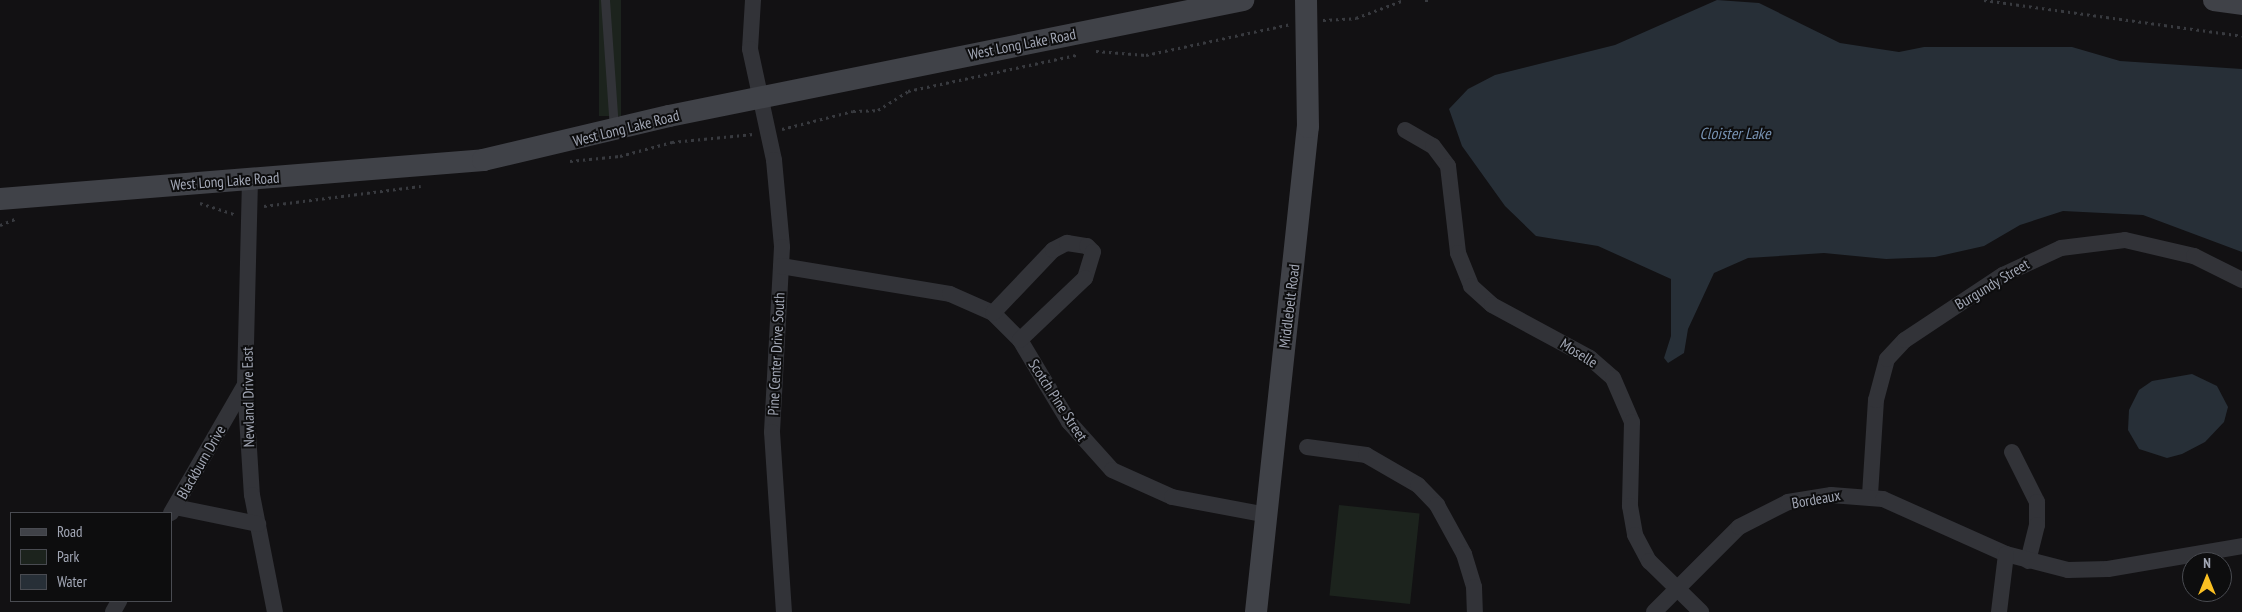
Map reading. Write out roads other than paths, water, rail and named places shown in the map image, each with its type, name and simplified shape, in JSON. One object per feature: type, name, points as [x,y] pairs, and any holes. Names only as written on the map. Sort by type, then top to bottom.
[{"type":"main road","name":"West Long Lake Road","points":[[0,199],[483,160],[758,98],[1243,0]]},
{"type":"main road","name":"Middlebelt Road","points":[[1256,612],[1308,126],[1306,0]]},
{"type":"main road","points":[[2214,0],[2242,4]]},
{"type":"street","name":"Pine Center Drive South","points":[[753,0],[750,48],[758,98],[774,160],[781,266],[772,432],[784,612]]},
{"type":"street","name":"Moselle","points":[[1405,130],[1433,146],[1448,166],[1458,253],[1471,286],[1492,305],[1590,358],[1621,390],[1634,439],[1630,506],[1635,535],[1649,561],[1675,589],[1701,612]]},
{"type":"street","name":"Newland Drive East","points":[[250,180],[245,385],[258,524],[275,612]]},
{"type":"street","name":"Burgundy Street","points":[[1870,495],[1877,392],[1887,358],[1905,340],[2003,275],[2061,248],[2125,240],[2194,256],[2242,280]]},
{"type":"street","points":[[993,313],[1053,250],[1067,243],[1087,246],[1093,252],[1085,278],[1020,340]]},
{"type":"street","name":"Scotch Pine Street","points":[[781,266],[950,294],[993,313],[1020,340],[1069,422],[1112,470],[1172,497],[1267,515]]},
{"type":"street","name":"Blackburn Drive","points":[[173,510],[245,385]]},
{"type":"street","points":[[1307,447],[1366,455],[1418,485],[1437,505],[1464,554],[1474,587],[1475,612]]},
{"type":"street","points":[[2012,452],[2037,502],[2037,525],[2028,561]]},
{"type":"street","name":"Bordeaux","points":[[1654,612],[1720,543],[1763,514],[1806,499],[1870,495],[2006,554],[2028,561],[2088,571],[2242,546]]},
{"type":"street","points":[[173,510],[258,524]]},
{"type":"street","points":[[1999,612],[2006,554]]},
{"type":"lane","points":[[605,0],[614,131]]},
{"type":"water","name":"Cloister Lake","points":[[1717,0],[1759,3],[1840,43],[1899,52],[1924,47],[2072,47],[2120,61],[2242,69],[2242,252],[2143,215],[2063,211],[2020,225],[1984,246],[1935,257],[1886,259],[1824,253],[1748,258],[1714,273],[1688,329],[1684,353],[1668,363],[1664,358],[1671,336],[1671,279],[1598,246],[1536,236],[1505,206],[1462,146],[1449,109],[1468,89],[1495,75],[1615,45]]},
{"type":"water","points":[[2192,374],[2217,386],[2228,407],[2224,422],[2205,442],[2182,454],[2167,458],[2139,449],[2128,430],[2129,410],[2139,390],[2152,381]]}]
